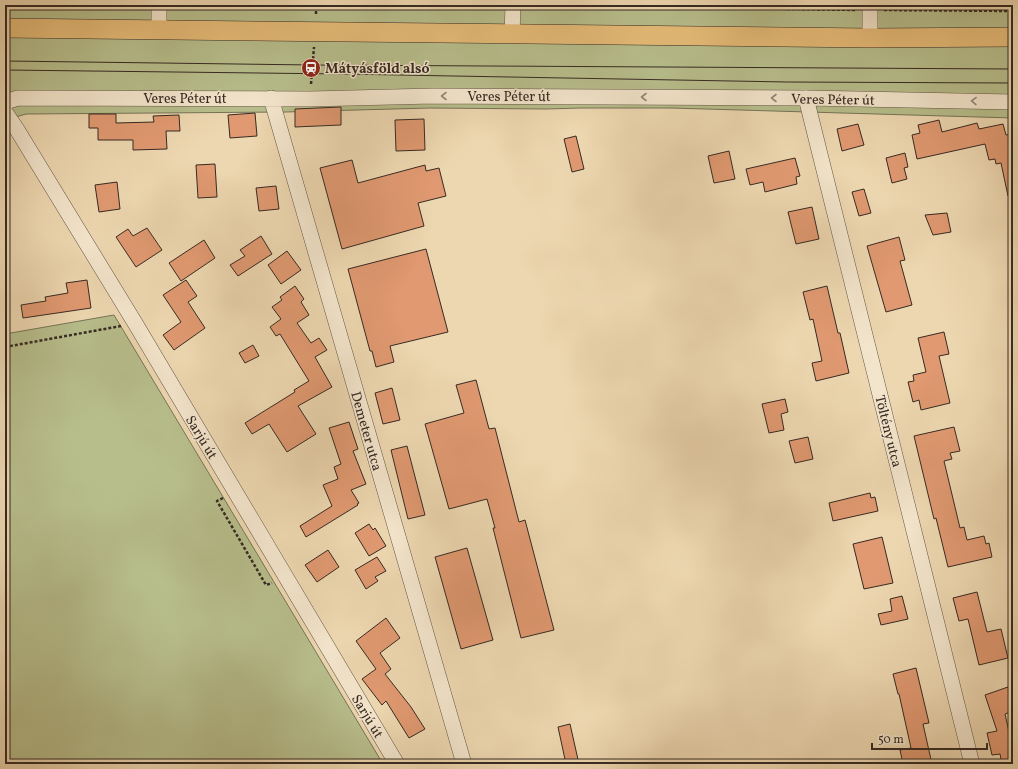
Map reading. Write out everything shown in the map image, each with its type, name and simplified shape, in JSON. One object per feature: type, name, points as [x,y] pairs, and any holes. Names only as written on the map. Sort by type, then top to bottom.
[{"type":"main road","points":[[5,28],[512,35],[870,38],[1013,37]]},
{"type":"street","points":[[159,5],[159,30]]},
{"type":"street","points":[[512,35],[513,5]]},
{"type":"street","points":[[870,8],[870,38]]},
{"type":"street","name":"Veres Péter út","points":[[5,102],[18,98],[310,98],[433,96],[806,98],[1013,102]]},
{"type":"street","name":"Demeter utca","points":[[270,98],[464,764]]},
{"type":"street","name":"Töltény utca","points":[[806,98],[972,764]]},
{"type":"street","name":"Sarjú út","points":[[5,112],[135,323],[397,764]]},
{"type":"path","points":[[310,98],[316,5]]},
{"type":"path","points":[[532,5],[870,8],[1013,11]]},
{"type":"path","points":[[5,347],[135,323]]},
{"type":"path","points":[[235,492],[217,501],[266,585],[286,577]]},
{"type":"green space","points":[[5,5],[1013,5],[1013,118],[671,108],[429,108],[285,112],[26,114],[5,120]]},
{"type":"green space","points":[[114,315],[383,764],[5,764],[5,334]]},
{"type":"building","points":[[341,107],[341,125],[295,127],[295,109]]},
{"type":"building","points":[[255,113],[257,136],[230,138],[228,115]]},
{"type":"building","points":[[89,114],[116,114],[116,123],[154,122],[153,116],[179,115],[180,131],[166,131],[167,149],[133,150],[133,140],[98,140],[98,128],[89,128]]},
{"type":"building","points":[[424,119],[425,150],[396,151],[395,120]]},
{"type":"building","points":[[939,120],[942,132],[977,123],[979,129],[1003,124],[1006,135],[1013,134],[1013,195],[1008,196],[1001,163],[996,164],[995,159],[989,160],[985,144],[917,159],[912,135],[920,133],[918,125]]},
{"type":"building","points":[[858,124],[864,145],[842,151],[837,129]]},
{"type":"building","points":[[576,136],[584,169],[572,172],[564,139]]},
{"type":"building","points":[[729,151],[735,179],[714,183],[708,156]]},
{"type":"building","points":[[905,153],[908,167],[904,168],[907,179],[892,183],[886,158]]},
{"type":"building","points":[[795,158],[800,176],[796,177],[797,184],[765,192],[763,182],[750,185],[746,169]]},
{"type":"building","points":[[352,160],[358,183],[425,165],[426,171],[439,168],[446,196],[418,203],[424,226],[342,249],[320,168]]},
{"type":"building","points":[[215,164],[217,197],[198,198],[196,165]]},
{"type":"building","points":[[117,182],[120,209],[99,212],[95,185]]},
{"type":"building","points":[[276,186],[279,209],[259,211],[256,188]]},
{"type":"building","points":[[864,189],[871,213],[859,216],[852,192]]},
{"type":"building","points":[[812,207],[819,239],[796,244],[788,212]]},
{"type":"building","points":[[947,213],[951,232],[933,235],[925,215]]},
{"type":"building","points":[[147,228],[162,250],[136,267],[116,237],[128,229],[133,236]]},
{"type":"building","points":[[261,236],[272,254],[238,276],[230,265],[245,256],[240,250]]},
{"type":"building","points":[[899,237],[905,260],[900,261],[912,305],[886,312],[867,246]]},
{"type":"building","points":[[204,240],[215,258],[181,281],[169,263]]},
{"type":"building","points":[[426,249],[448,332],[390,346],[394,362],[376,367],[372,351],[370,351],[348,269]]},
{"type":"building","points":[[287,251],[301,270],[281,284],[268,265]]},
{"type":"building","points":[[87,280],[91,308],[23,318],[21,305],[46,301],[45,297],[68,293],[66,283]]},
{"type":"building","points":[[186,280],[197,296],[188,302],[205,328],[174,350],[163,335],[181,322],[163,295]]},
{"type":"building","points":[[295,286],[304,299],[301,302],[309,315],[297,323],[311,343],[319,338],[327,350],[315,357],[332,387],[298,406],[316,434],[287,452],[269,424],[252,434],[245,423],[295,392],[294,390],[309,381],[280,334],[276,336],[270,327],[281,319],[272,307],[282,300],[280,297]]},
{"type":"building","points":[[827,286],[849,373],[816,381],[812,363],[822,361],[813,319],[810,320],[803,292]]},
{"type":"building","points":[[944,332],[949,354],[939,356],[950,403],[921,410],[919,400],[913,402],[908,382],[914,381],[913,375],[926,372],[918,338]]},
{"type":"building","points":[[253,345],[259,356],[245,363],[239,353]]},
{"type":"building","points":[[476,380],[489,429],[495,428],[519,522],[525,520],[554,630],[521,638],[487,499],[449,509],[425,424],[464,413],[456,385]]},
{"type":"building","points":[[392,388],[400,420],[383,424],[375,393]]},
{"type":"building","points":[[785,399],[788,412],[781,414],[784,430],[769,433],[762,404]]},
{"type":"building","points":[[349,422],[358,449],[353,451],[366,484],[351,490],[359,503],[306,537],[300,526],[332,506],[323,485],[338,479],[334,467],[341,464],[329,428]]},
{"type":"building","points":[[954,427],[960,451],[950,453],[952,459],[944,461],[960,528],[964,527],[967,540],[984,536],[986,544],[989,543],[992,557],[948,567],[936,518],[934,519],[914,436]]},
{"type":"building","points":[[808,437],[813,459],[795,463],[789,441]]},
{"type":"building","points":[[407,446],[425,515],[408,519],[391,450]]},
{"type":"building","points":[[870,493],[871,498],[875,497],[878,511],[833,521],[829,503]]},
{"type":"building","points":[[369,524],[373,530],[375,528],[386,546],[369,556],[355,533]]},
{"type":"building","points":[[882,537],[893,583],[864,589],[853,544]]},
{"type":"building","points":[[467,548],[493,640],[461,649],[435,557]]},
{"type":"building","points":[[328,550],[339,567],[317,582],[305,565]]},
{"type":"building","points":[[377,557],[386,571],[375,577],[378,581],[366,589],[355,570]]},
{"type":"building","points":[[977,592],[987,632],[1001,629],[1008,658],[979,665],[968,619],[959,621],[953,598]]},
{"type":"building","points":[[902,596],[908,619],[881,625],[878,614],[892,611],[890,599]]},
{"type":"building","points":[[386,618],[400,638],[380,653],[391,669],[385,674],[411,707],[425,729],[409,738],[386,701],[382,705],[362,679],[376,669],[356,641]]},
{"type":"building","points":[[916,668],[929,723],[923,724],[932,764],[918,764],[917,761],[903,764],[900,750],[911,748],[893,674]]},
{"type":"building","points":[[1008,687],[1013,701],[1013,711],[1005,714],[1013,750],[1013,764],[1002,764],[1000,754],[992,755],[987,733],[997,731],[985,695]]},
{"type":"building","points":[[570,724],[579,764],[566,764],[558,727]]},
{"type":"tram line","points":[[5,61],[313,65],[1013,69]]},
{"type":"tram line","points":[[5,70],[787,82],[1013,83]]},
{"type":"place","name":"Mátyásföld alsó","points":[[311,68]]}]
